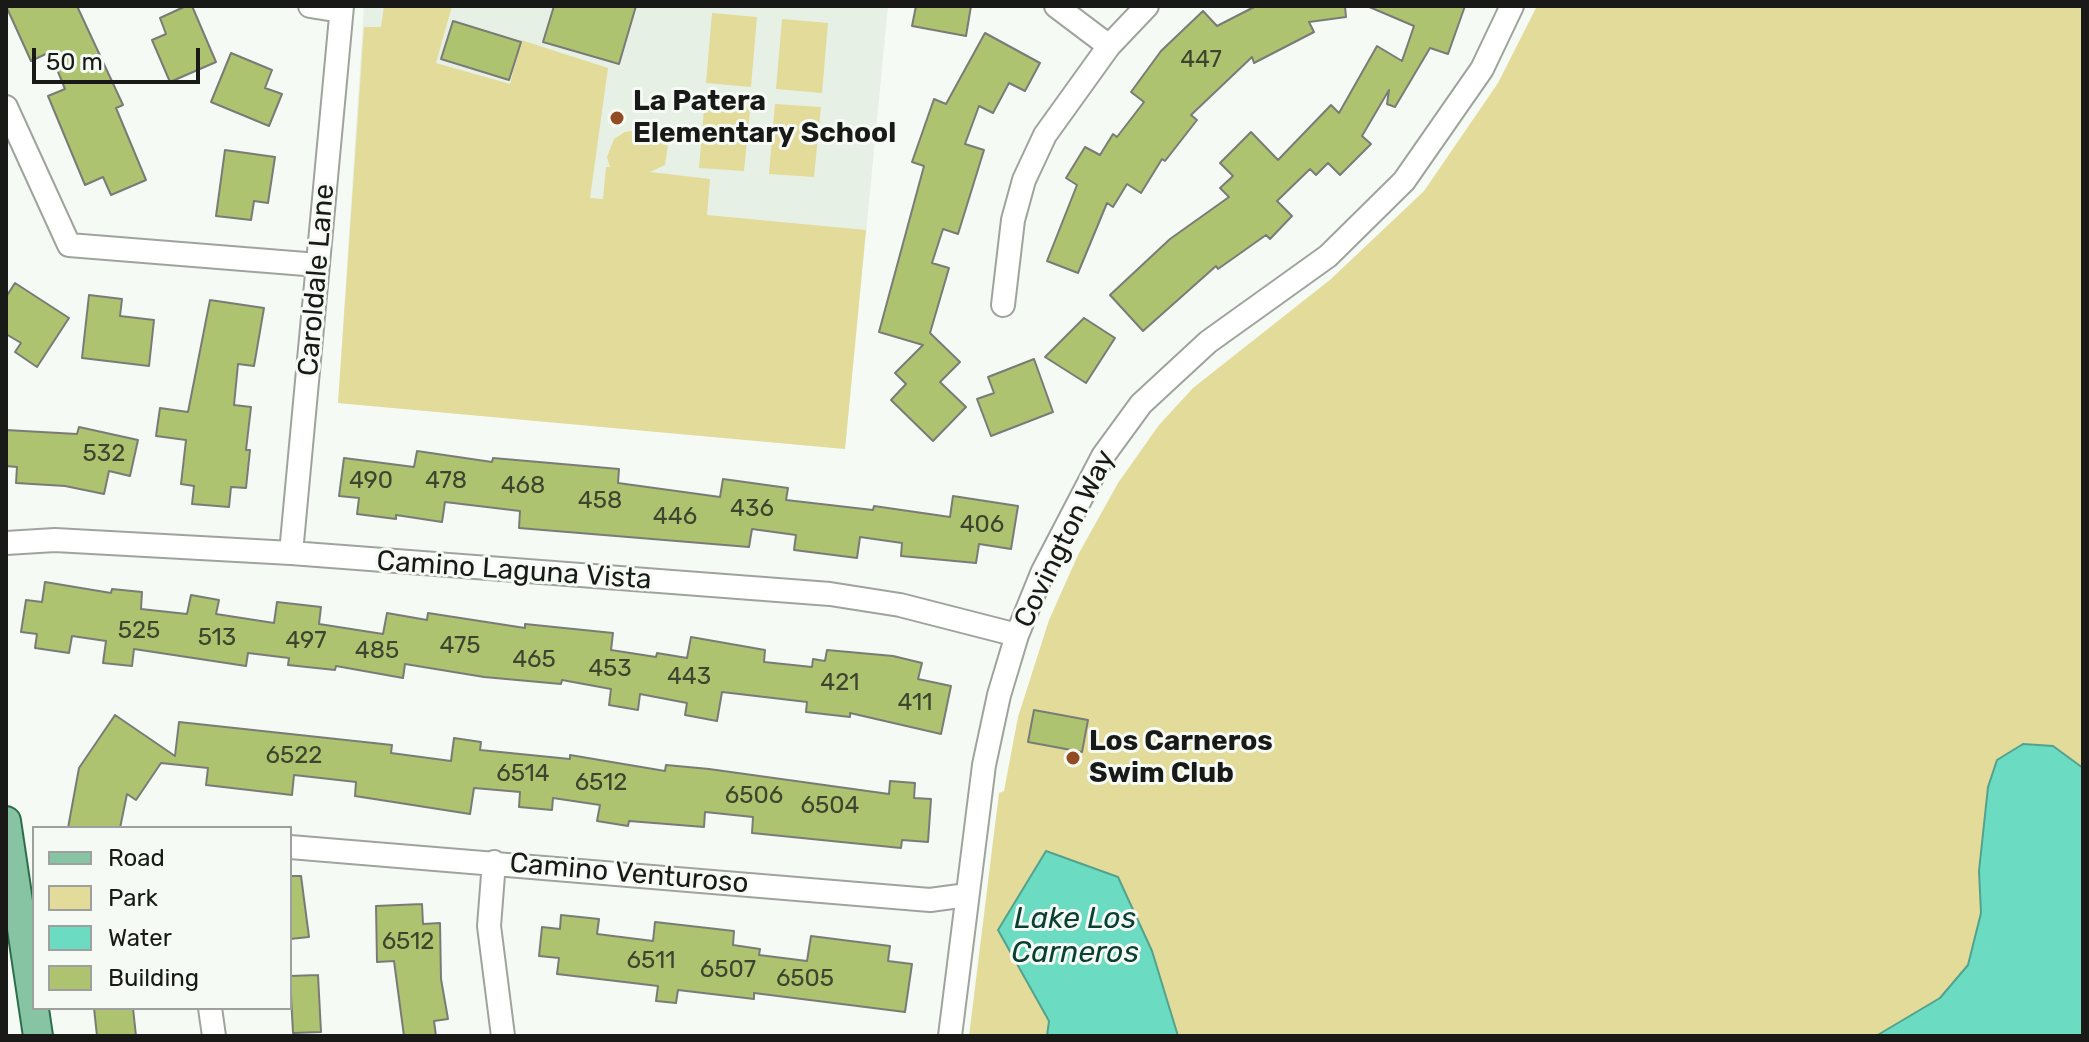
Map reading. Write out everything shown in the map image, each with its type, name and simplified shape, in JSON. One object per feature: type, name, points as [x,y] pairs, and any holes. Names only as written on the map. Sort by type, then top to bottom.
[{"type":"main road","points":[[6,821],[32,996]]},
{"type":"main road","points":[[34,1010],[38,1036]]},
{"type":"street","points":[[310,6],[342,9]]},
{"type":"street","points":[[1056,6],[1109,46]]},
{"type":"street","points":[[1003,305],[1013,220],[1024,180],[1045,135],[1109,46],[1147,6]]},
{"type":"street","name":"Covington Way","points":[[950,1036],[984,765],[1017,635],[1043,571],[1103,456],[1141,404],[1208,342],[1328,256],[1404,181],[1482,69],[1512,6]]},
{"type":"street","name":"Caroldale Lane","points":[[291,553],[342,9]]},
{"type":"street","points":[[6,107],[69,245],[318,265]]},
{"type":"street","name":"Camino Laguna Vista","points":[[6,543],[55,540],[291,553],[830,594],[900,605],[1017,635]]},
{"type":"street","name":"Camino Venturoso","points":[[292,847],[930,900],[967,895]]},
{"type":"street","points":[[494,862],[489,926],[503,1036]]},
{"type":"street","points":[[210,1010],[214,1036]]},
{"type":"shaded area","name":"La Patera Elementary School","points":[[364,6],[888,6],[845,449],[338,403]]},
{"type":"green space","name":"La Patera Elementary School","points":[[384,6],[452,6],[436,63],[510,84],[521,40],[608,68],[590,198],[603,199],[606,167],[610,167],[607,157],[614,139],[625,132],[649,128],[661,130],[668,144],[665,165],[650,172],[710,179],[707,215],[866,230],[845,449],[338,403],[364,27],[381,27]]},
{"type":"green space","points":[[1537,6],[2083,6],[2083,1036],[969,1036],[999,793],[1004,791],[1018,717],[1049,620],[1078,555],[1118,483],[1159,425],[1193,388],[1331,279],[1424,191],[1498,83]]},
{"type":"green space","points":[[712,13],[757,17],[751,87],[706,83]]},
{"type":"green space","points":[[782,19],[828,23],[822,93],[776,89]]},
{"type":"green space","points":[[705,97],[751,101],[744,171],[699,168]]},
{"type":"green space","points":[[775,104],[821,107],[814,177],[769,174]]},
{"type":"water","points":[[2023,744],[2053,746],[2083,768],[2083,1036],[1876,1036],[1940,998],[1968,965],[1981,913],[1979,871],[1988,787],[1997,760]]},
{"type":"water","name":"Lake Los Carneros","points":[[1046,851],[1118,877],[1152,951],[1178,1036],[1047,1036],[1049,1021],[998,930]]},
{"type":"building","points":[[6,6],[77,6],[123,105],[116,108],[146,180],[111,195],[103,177],[85,185],[48,96],[65,89],[50,52],[31,61]]},
{"type":"building","points":[[192,6],[216,62],[170,82],[152,40],[166,34],[160,18]]},
{"type":"building","points":[[554,6],[636,6],[619,64],[543,42]]},
{"type":"building","points":[[916,6],[971,6],[966,36],[912,26]]},
{"type":"building","points":[[1256,6],[1345,6],[1346,17],[1309,22],[1314,32],[1254,63],[1252,57],[1191,115],[1197,120],[1165,161],[1162,159],[1141,193],[1127,184],[1113,207],[1107,203],[1078,273],[1047,261],[1077,185],[1066,178],[1085,147],[1100,155],[1113,134],[1117,137],[1144,102],[1131,92],[1161,51],[1203,11],[1217,26]]},
{"type":"building","points":[[1367,6],[1465,6],[1448,54],[1430,48],[1395,107],[1387,104],[1389,90],[1362,136],[1371,144],[1340,175],[1328,163],[1316,175],[1310,169],[1277,201],[1292,216],[1270,239],[1266,235],[1218,269],[1216,266],[1143,331],[1110,295],[1170,239],[1229,197],[1220,188],[1233,176],[1220,163],[1251,132],[1278,160],[1331,105],[1339,113],[1377,46],[1402,61],[1414,26]]},
{"type":"building","points":[[453,21],[521,42],[509,80],[441,59]]},
{"type":"building","points":[[985,33],[1040,63],[1025,91],[1009,83],[993,113],[979,106],[965,144],[984,150],[958,234],[943,229],[932,263],[949,268],[930,333],[960,362],[940,382],[966,407],[933,441],[891,400],[906,384],[895,373],[923,345],[879,332],[924,166],[912,162],[934,99],[946,104]]},
{"type":"building","points":[[231,53],[272,70],[265,88],[282,94],[269,126],[211,102]]},
{"type":"building","points":[[225,150],[275,157],[268,203],[254,201],[251,220],[216,216]]},
{"type":"building","points":[[15,283],[69,318],[37,367],[15,352],[21,343],[6,334],[6,297]]},
{"type":"building","points":[[89,295],[122,299],[120,316],[154,320],[149,366],[82,358]]},
{"type":"building","points":[[210,300],[264,308],[254,366],[238,364],[234,405],[251,407],[246,450],[250,450],[246,488],[231,487],[229,507],[192,504],[194,486],[181,484],[186,440],[156,436],[160,408],[188,412]]},
{"type":"building","points":[[1084,318],[1115,338],[1086,383],[1045,357]]},
{"type":"building","points":[[1034,359],[1053,412],[991,436],[977,399],[994,393],[988,377]]},
{"type":"building","points":[[79,427],[138,440],[130,476],[109,471],[104,494],[65,486],[16,483],[17,467],[6,466],[6,430],[77,434]]},
{"type":"building","points":[[417,451],[492,462],[493,458],[619,469],[618,483],[720,497],[723,479],[788,488],[786,500],[873,510],[874,506],[950,517],[953,496],[1018,506],[1011,549],[979,544],[976,563],[901,556],[902,543],[860,537],[857,558],[794,550],[796,535],[752,529],[749,547],[519,528],[520,511],[445,502],[442,522],[396,515],[396,519],[357,514],[359,498],[339,496],[344,458],[414,467]]},
{"type":"building","points":[[45,582],[111,593],[112,589],[142,592],[141,609],[187,614],[191,595],[219,600],[216,614],[274,623],[277,602],[321,607],[319,624],[383,634],[387,613],[427,620],[428,613],[525,628],[525,624],[613,633],[611,650],[656,657],[657,653],[687,658],[691,637],[765,650],[764,662],[812,667],[813,659],[825,661],[827,650],[893,656],[922,663],[918,679],[951,686],[941,734],[850,713],[850,717],[806,712],[807,702],[722,692],[717,721],[685,715],[687,703],[640,694],[638,710],[609,705],[611,689],[562,680],[561,684],[484,677],[405,664],[403,678],[336,666],[335,670],[288,665],[289,658],[248,653],[246,666],[134,649],[132,666],[103,663],[106,641],[72,636],[69,653],[35,648],[37,634],[21,632],[26,600],[42,602]]},
{"type":"building","points":[[1034,710],[1088,720],[1082,752],[1028,742]]},
{"type":"building","points":[[115,715],[175,756],[179,722],[392,745],[391,753],[451,761],[454,738],[481,742],[480,750],[570,759],[570,755],[665,771],[666,765],[709,769],[889,794],[890,781],[915,783],[914,798],[931,799],[928,842],[902,840],[901,848],[752,833],[753,817],[705,812],[704,827],[629,821],[628,826],[597,821],[600,805],[553,798],[552,810],[519,807],[520,792],[474,788],[470,814],[355,796],[356,782],[294,775],[292,795],[206,785],[208,768],[161,763],[136,800],[127,794],[120,826],[68,826],[79,768]]},
{"type":"building","points":[[292,876],[301,876],[309,937],[292,939]]},
{"type":"building","points":[[422,904],[423,924],[440,923],[441,979],[448,1019],[434,1021],[436,1036],[404,1036],[394,961],[377,962],[376,906]]},
{"type":"building","points":[[561,915],[599,919],[597,934],[653,941],[655,922],[734,931],[733,945],[760,949],[759,955],[807,961],[811,936],[890,946],[888,961],[912,964],[905,1012],[754,993],[754,999],[678,990],[676,1003],[656,1001],[658,986],[557,974],[559,958],[539,956],[542,927],[560,929]]},
{"type":"building","points":[[318,975],[321,1032],[293,1033],[292,976]]},
{"type":"building","points":[[94,1010],[133,1010],[136,1036],[97,1036]]},
{"type":"place","name":"La Patera Elementary School","points":[[617,118]]},
{"type":"place","name":"Los Carneros Swim Club","points":[[1073,758]]}]
